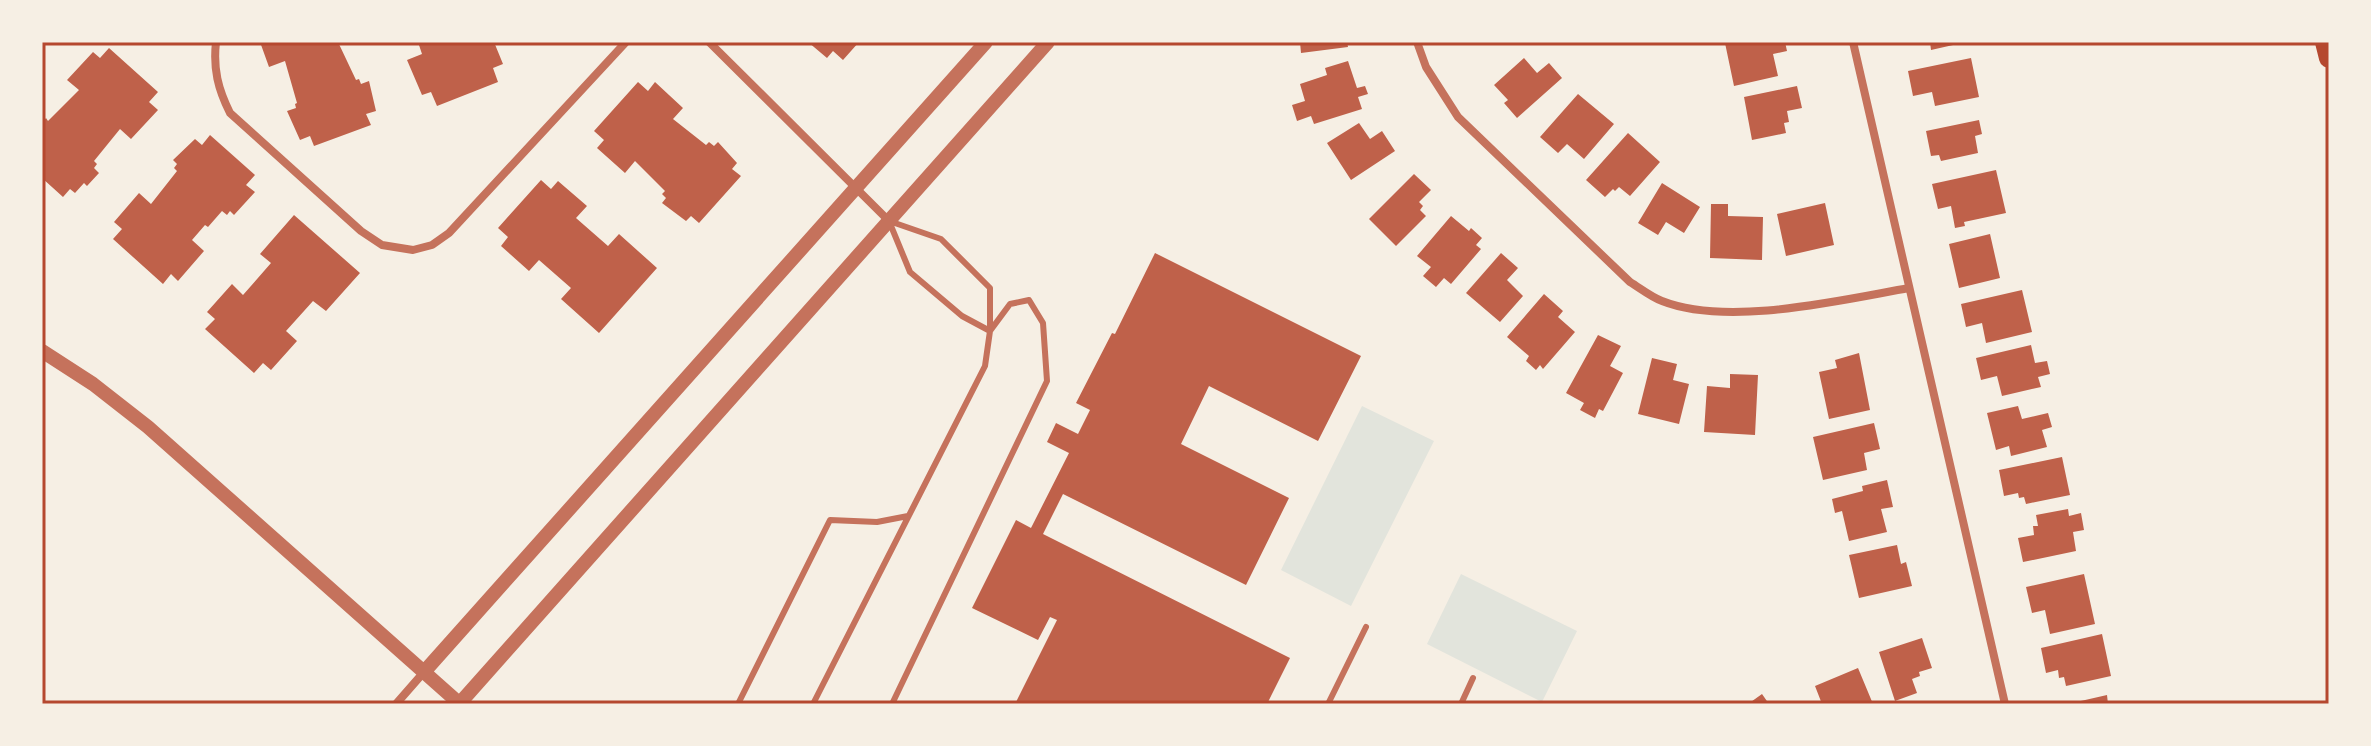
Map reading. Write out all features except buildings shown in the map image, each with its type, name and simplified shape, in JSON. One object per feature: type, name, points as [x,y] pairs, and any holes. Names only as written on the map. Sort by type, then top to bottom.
[{"type":"highway","points":[[2325,42],[2329,58]]},
{"type":"street","points":[[216,42],[214,58],[218,88],[230,113],[361,231],[382,245],[413,250],[432,245],[464,219],[626,42]]},
{"type":"street","points":[[709,42],[889,221]]},
{"type":"street","points":[[396,704],[986,42]]},
{"type":"street","points":[[42,351],[93,384],[148,427],[460,704],[1048,42]]},
{"type":"street","points":[[1417,42],[1426,67],[1458,117],[1630,282],[1662,301],[1708,311],[1791,309],[1909,288]]},
{"type":"street","points":[[1853,42],[2005,704]]},
{"type":"lane","points":[[889,221],[910,272],[962,316],[990,331]]},
{"type":"lane","points":[[813,704],[985,366],[990,331],[990,288],[941,239],[889,221]]},
{"type":"lane","points":[[892,704],[1047,381],[1043,323],[1029,300],[1010,304],[990,331]]},
{"type":"lane","points":[[738,704],[830,520],[877,522],[908,516]]},
{"type":"lane","points":[[1328,704],[1366,627]]},
{"type":"lane","points":[[1461,704],[1473,678]]},
{"type":"shaded area","points":[[1362,406],[1434,441],[1351,606],[1281,570]]},
{"type":"shaded area","points":[[1461,574],[1577,631],[1542,702],[1427,644]]}]
